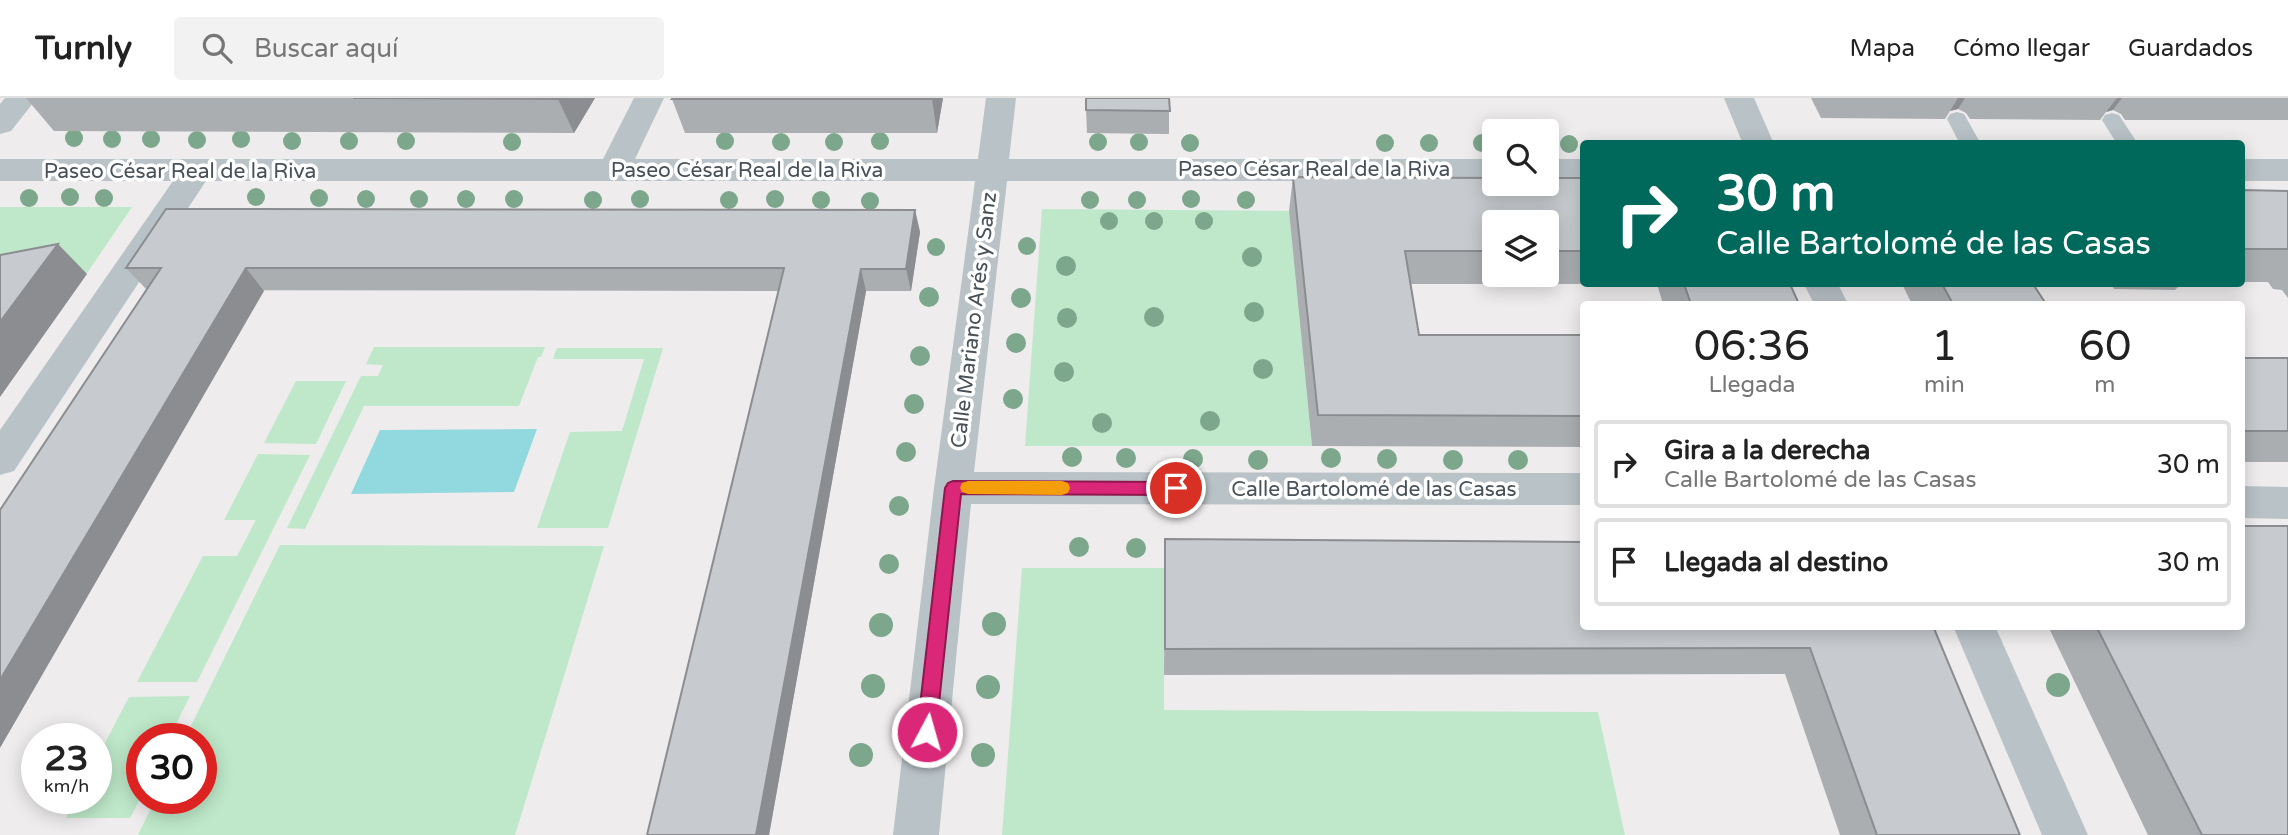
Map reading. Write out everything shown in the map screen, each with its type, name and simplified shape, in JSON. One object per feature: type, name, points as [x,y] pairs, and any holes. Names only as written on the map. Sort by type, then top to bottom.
[{"type":"street","points":[[0,124],[22,98]]},
{"type":"street","points":[[613,171],[649,98]]},
{"type":"street","name":"Calle Mariano Arés y Sanz","points":[[916,835],[953,488],[1001,98]]},
{"type":"street","points":[[1739,98],[1757,140]]},
{"type":"street","name":"Paseo César Real de la Riva","points":[[0,170],[1482,170]]},
{"type":"street","points":[[1559,170],[1580,170]]},
{"type":"street","points":[[2245,170],[2288,170]]},
{"type":"street","points":[[0,460],[196,171]]},
{"type":"street","name":"Calle Bartolomé de las Casas","points":[[953,488],[1580,489]]},
{"type":"street","points":[[2245,502],[2288,503]]},
{"type":"street","points":[[1976,630],[2065,835]]},
{"type":"lane","points":[[1957,119],[1969,140]]},
{"type":"lane","points":[[2112,120],[2125,140]]},
{"type":"green space","points":[[0,207],[132,207],[87,273],[0,291]]},
{"type":"green space","points":[[1042,209],[1289,211],[1312,446],[1025,446]]},
{"type":"green space","points":[[374,347],[545,347],[541,357],[538,357],[519,406],[364,406],[305,529],[287,528],[361,376],[378,376],[383,365],[366,364]]},
{"type":"green space","points":[[557,348],[663,348],[608,528],[537,528],[570,432],[622,431],[644,359],[553,359]]},
{"type":"green space","points":[[296,381],[346,381],[316,444],[264,443]]},
{"type":"green space","points":[[258,454],[310,455],[197,682],[137,682],[203,556],[237,556],[256,520],[224,520]]},
{"type":"green space","points":[[280,545],[604,546],[515,835],[138,835],[148,814],[217,814],[217,723],[192,723]]},
{"type":"green space","points":[[1022,568],[1164,568],[1164,710],[1598,712],[1625,835],[1002,835]]},
{"type":"green space","points":[[190,696],[176,723],[126,723],[126,814],[132,814],[130,818],[66,818],[68,814],[112,814],[112,729],[129,697]]},
{"type":"water","points":[[537,429],[514,492],[351,494],[380,430]]},
{"type":"building","points":[[353,98],[559,98],[558,99]]},
{"type":"building","points":[[932,98],[932,99],[672,99]]},
{"type":"building","points":[[1086,98],[1169,98],[1170,111],[1086,110]]},
{"type":"building","points":[[1293,177],[1482,178],[1482,196],[1559,196],[1559,178],[1580,178],[1580,251],[1559,251],[1559,210],[1482,210],[1482,251],[1405,251],[1419,335],[1580,335],[1580,416],[1318,415]]},
{"type":"building","points":[[2245,190],[2288,191],[2288,249],[2245,249]]},
{"type":"building","points":[[166,209],[915,210],[906,269],[861,269],[756,835],[647,835],[784,268],[246,268],[0,680],[0,510],[161,268],[126,268]]},
{"type":"building","points":[[58,244],[0,322],[0,255]]},
{"type":"building","points":[[1685,287],[1791,287],[1798,301],[1690,301]]},
{"type":"building","points":[[1944,287],[2035,287],[2044,301],[1951,301]]},
{"type":"building","points":[[2245,358],[2288,358],[2288,431],[2245,431]]},
{"type":"building","points":[[2245,526],[2288,526],[2288,835],[2202,835],[2098,630],[2245,630]]},
{"type":"building","points":[[1165,539],[1580,542],[1580,630],[1935,630],[2020,835],[1877,835],[1810,648],[1165,649]]},
{"type":"slow traffic","points":[[968,488],[1062,488]]},
{"type":"route","points":[[927,732],[953,488],[1176,488]]}]
